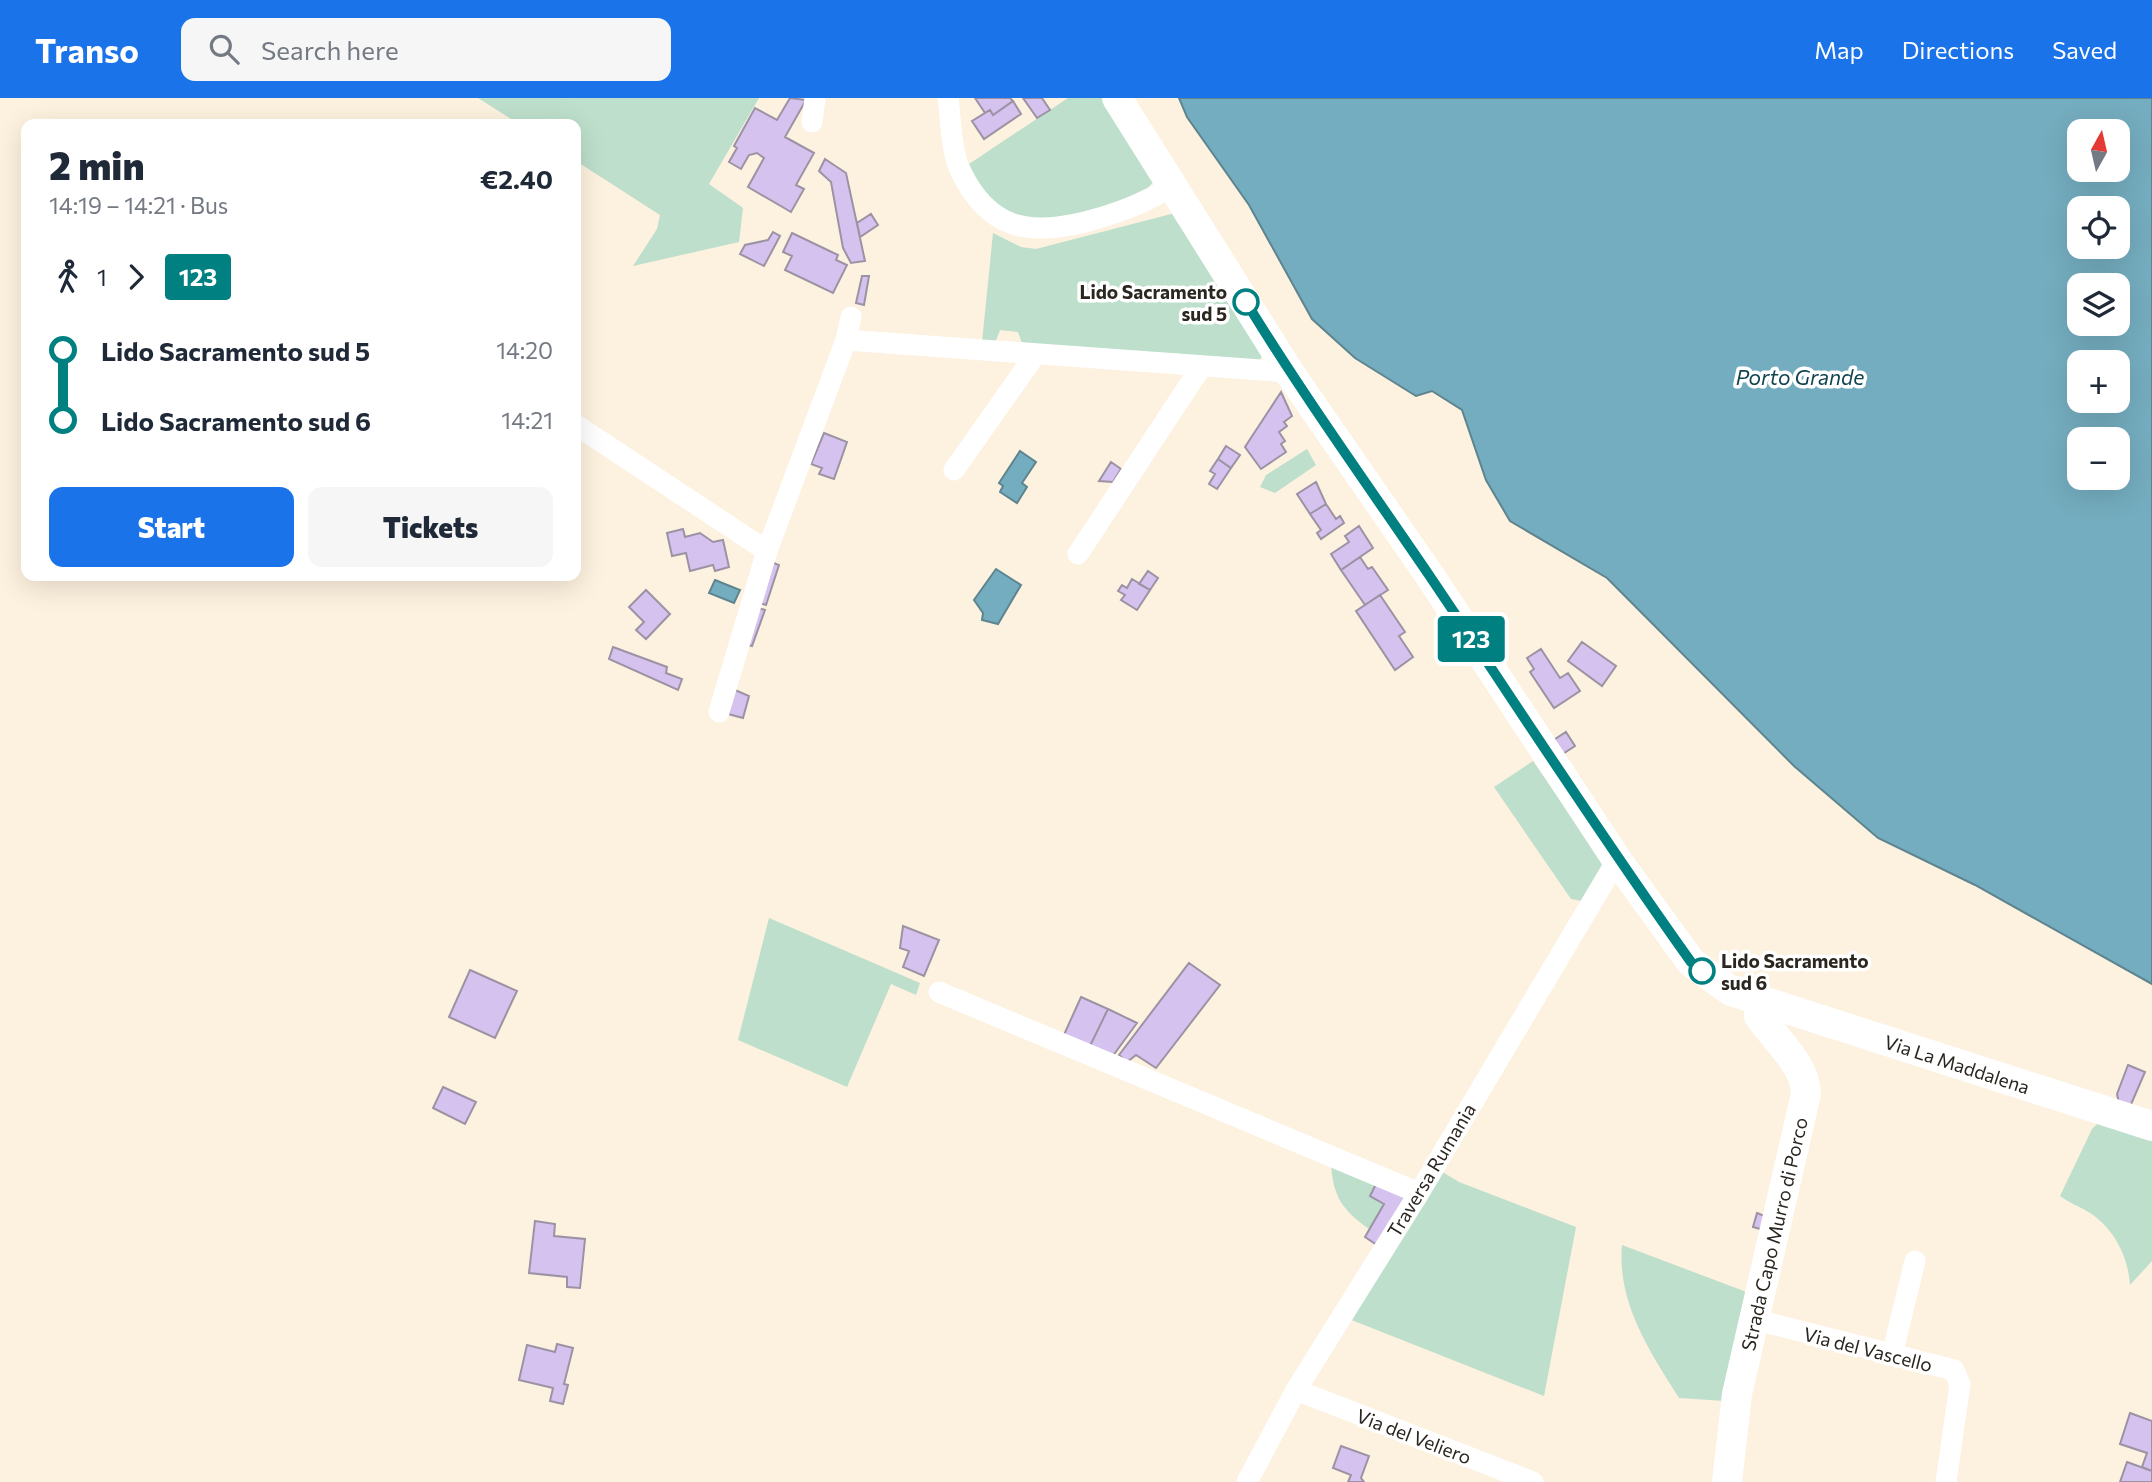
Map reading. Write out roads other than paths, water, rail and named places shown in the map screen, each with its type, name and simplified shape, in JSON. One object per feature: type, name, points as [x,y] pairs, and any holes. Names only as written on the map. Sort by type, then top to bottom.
[{"type":"street","points":[[812,122],[815,98]]},
{"type":"street","points":[[948,98],[959,169],[986,209],[1023,229],[1054,230],[1101,218],[1140,206],[1174,185]]},
{"type":"street","name":"Via La Maddalena","points":[[1117,98],[1289,372],[1430,576],[1617,860],[1691,962],[1731,991],[2152,1126]]},
{"type":"street","points":[[719,712],[767,551],[846,340],[851,317]]},
{"type":"street","points":[[846,340],[1289,372]]},
{"type":"street","points":[[954,470],[1035,355]]},
{"type":"street","points":[[1078,554],[1201,367]]},
{"type":"street","points":[[581,428],[767,551]]},
{"type":"street","name":"Traversa Rumania","points":[[1247,1482],[1296,1390],[1419,1193],[1617,860]]},
{"type":"street","points":[[939,992],[1419,1193]]},
{"type":"street","name":"Strada Capo Murro di Porco","points":[[1727,1482],[1737,1394],[1806,1094],[1806,1080],[1797,1063],[1759,1016],[1761,1001]]},
{"type":"street","points":[[1892,1355],[1915,1261]]},
{"type":"street","name":"Via del Vascello","points":[[1753,1319],[1954,1370],[1960,1384],[1946,1482]]},
{"type":"street","name":"Via del Veliero","points":[[1296,1390],[1533,1482]]},
{"type":"water","name":"Porto Grande","points":[[1179,98],[2152,98],[2152,984],[1975,885],[1878,838],[1794,766],[1607,578],[1510,521],[1486,480],[1462,410],[1432,391],[1416,396],[1355,358],[1312,319],[1249,205],[1187,117]]},
{"type":"water","points":[[1020,451],[1036,462],[1022,483],[1027,487],[1017,503],[1000,492],[1003,486],[999,483]]},
{"type":"water","points":[[996,569],[1021,585],[998,624],[982,620],[983,613],[974,600]]},
{"type":"water","points":[[715,580],[740,590],[734,603],[709,593]]},
{"type":"place","name":"Lido Sacramento sud 5","points":[[1246,302]]},
{"type":"place","name":"Lido Sacramento sud 6","points":[[1702,971]]}]
